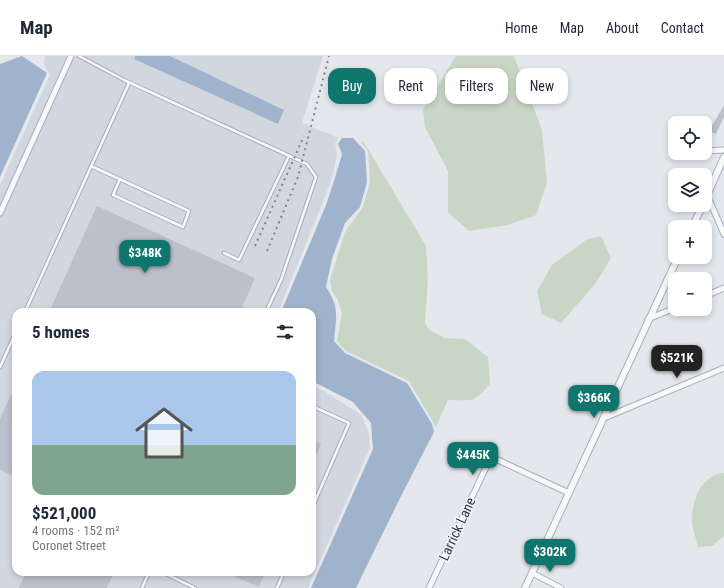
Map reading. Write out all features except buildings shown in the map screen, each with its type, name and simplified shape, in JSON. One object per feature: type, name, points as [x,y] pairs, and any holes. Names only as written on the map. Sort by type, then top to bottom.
[{"type":"street","points":[[0,212],[71,56]]},
{"type":"street","points":[[712,150],[724,150]]},
{"type":"street","points":[[712,184],[724,157]]},
{"type":"street","points":[[712,210],[724,234]]},
{"type":"street","points":[[525,588],[675,264]]},
{"type":"street","points":[[712,293],[724,288]]},
{"type":"street","points":[[648,319],[668,311]]},
{"type":"street","points":[[604,418],[724,368]]},
{"type":"street","name":"Larrick Lane","points":[[429,588],[489,461],[498,460],[569,493]]},
{"type":"street","points":[[532,573],[561,588]]},
{"type":"lane","points":[[79,56],[129,83],[307,164],[316,177],[281,280],[268,308]]},
{"type":"lane","points":[[27,308],[129,83]]},
{"type":"lane","points":[[224,253],[239,260],[289,156]]},
{"type":"lane","points":[[91,166],[120,179],[190,211],[183,227],[114,195],[120,179]]},
{"type":"lane","points":[[0,367],[12,341]]},
{"type":"lane","points":[[316,408],[350,423],[316,499]]},
{"type":"lane","points":[[142,588],[147,576]]},
{"type":"lane","points":[[170,576],[195,588]]},
{"type":"lane","points":[[277,588],[282,576]]},
{"type":"shaded area","points":[[45,56],[135,56],[134,59],[278,124],[284,110],[170,56],[323,56],[302,123],[339,138],[335,143],[337,153],[333,175],[280,308],[12,308],[12,576],[313,576],[308,588],[0,588],[0,185],[50,75],[44,64]]},
{"type":"shaded area","points":[[316,388],[324,391],[360,414],[369,435],[370,448],[316,570]]},
{"type":"green space","points":[[456,56],[514,56],[519,68],[516,68],[516,104],[532,104],[542,130],[547,183],[536,215],[508,225],[469,231],[448,212],[448,171],[425,127],[423,110],[427,104],[437,104],[437,87],[445,74],[445,104],[508,104],[508,68],[449,68]]},
{"type":"green space","points":[[360,141],[365,144],[426,246],[428,277],[425,323],[429,330],[445,338],[465,339],[488,357],[490,384],[480,395],[472,400],[448,400],[436,427],[409,381],[346,351],[337,341],[342,313],[337,298],[332,292],[330,280],[345,232],[363,207],[370,182],[368,151]]},
{"type":"green space","points":[[601,236],[611,258],[595,284],[561,323],[542,314],[537,291],[552,265],[586,240]]},
{"type":"green space","points":[[724,473],[724,536],[712,546],[698,547],[692,520],[693,508],[697,494],[700,488],[710,478]]},
{"type":"water","points":[[22,56],[47,73],[0,177],[0,64]]},
{"type":"water","points":[[135,56],[170,56],[284,110],[278,124],[134,59]]},
{"type":"water","points":[[342,138],[353,138],[365,151],[367,182],[360,207],[345,223],[332,259],[326,287],[333,301],[336,313],[334,341],[345,353],[407,383],[432,424],[434,432],[356,588],[311,588],[373,449],[371,423],[353,402],[316,383],[316,308],[283,308],[326,205],[342,154],[338,144]]},
{"type":"railway","points":[[267,251],[298,177],[329,56]]},
{"type":"railway","points":[[255,246],[304,136]]}]
